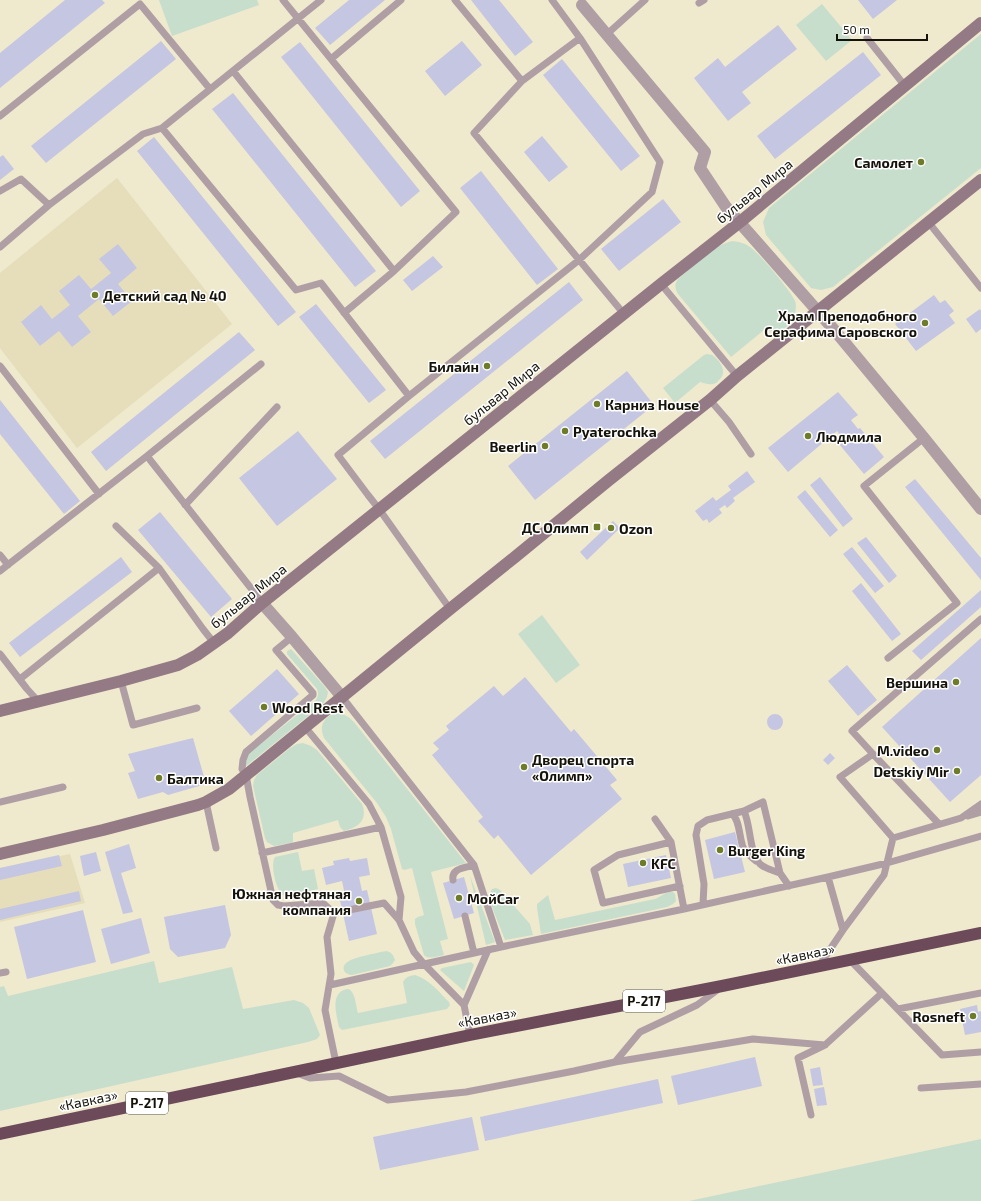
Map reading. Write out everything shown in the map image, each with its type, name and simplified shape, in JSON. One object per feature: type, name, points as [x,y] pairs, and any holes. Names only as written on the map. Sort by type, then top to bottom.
[{"type":"highway","name":"«Кавказ»","points":[[0,1134],[470,1035],[818,967],[981,933]]},
{"type":"street","points":[[582,5],[705,152],[700,168],[726,207],[818,311],[981,509]]},
{"type":"street","name":"бульвар Мира","points":[[0,711],[121,681],[178,665],[197,655],[228,633],[262,603],[379,509],[740,222],[981,23]]},
{"type":"street","points":[[0,854],[103,830],[206,802],[229,788],[981,180]]},
{"type":"street","points":[[262,603],[342,697]]},
{"type":"lane","points":[[283,0],[456,212],[394,271],[344,313]]},
{"type":"lane","points":[[0,247],[49,205],[143,134],[162,128],[321,0]]},
{"type":"lane","points":[[331,59],[401,0]]},
{"type":"lane","points":[[455,0],[522,81]]},
{"type":"lane","points":[[450,609],[379,509],[338,455],[409,396],[579,260],[652,192],[660,162],[580,38],[552,0]]},
{"type":"lane","points":[[606,35],[645,0]]},
{"type":"lane","points":[[0,116],[139,2],[210,89]]},
{"type":"lane","points":[[580,38],[522,81],[474,133],[624,314]]},
{"type":"lane","points":[[867,38],[905,86]]},
{"type":"lane","points":[[233,71],[394,271]]},
{"type":"lane","points":[[162,128],[296,290],[321,283],[409,396]]},
{"type":"lane","points":[[0,191],[21,179],[49,205]]},
{"type":"lane","points":[[929,222],[981,288]]},
{"type":"lane","points":[[661,284],[738,376]]},
{"type":"lane","points":[[0,571],[147,456],[261,364]]},
{"type":"lane","points":[[0,366],[99,494]]},
{"type":"lane","points":[[710,400],[729,422],[750,454]]},
{"type":"lane","points":[[185,505],[277,407]]},
{"type":"lane","points":[[888,658],[956,603],[864,486],[924,438]]},
{"type":"lane","points":[[147,456],[262,603]]},
{"type":"lane","points":[[116,526],[159,568],[214,643]]},
{"type":"lane","points":[[0,555],[8,565]]},
{"type":"lane","points":[[20,679],[159,568]]},
{"type":"lane","points":[[939,824],[872,754],[852,730],[981,619]]},
{"type":"lane","points":[[292,637],[276,650],[313,693],[313,695],[246,752],[242,760],[242,769],[246,775],[273,900],[278,905],[284,906],[323,903],[334,913]]},
{"type":"lane","points":[[0,654],[38,701]]},
{"type":"lane","points":[[121,681],[133,725],[197,708]]},
{"type":"lane","points":[[342,697],[474,865],[501,947]]},
{"type":"lane","points":[[305,727],[369,804],[381,827],[401,897],[399,920]]},
{"type":"lane","points":[[872,754],[840,777],[893,838]]},
{"type":"lane","points":[[0,802],[63,787]]},
{"type":"lane","points":[[206,802],[216,848]]},
{"type":"lane","points":[[703,904],[704,884],[696,835],[698,826],[707,820],[744,811],[763,802],[780,873],[789,886]]},
{"type":"lane","points":[[961,818],[981,804]]},
{"type":"lane","points":[[744,811],[747,818],[755,856],[761,865]]},
{"type":"lane","points":[[893,838],[981,812]]},
{"type":"lane","points":[[732,814],[736,818],[743,847],[749,856],[761,865],[780,873]]},
{"type":"lane","points":[[655,819],[671,842],[684,909]]},
{"type":"lane","points":[[262,853],[381,827]]},
{"type":"lane","points":[[330,985],[789,886],[887,863],[981,836]]},
{"type":"lane","points":[[818,967],[843,930],[884,875],[893,838]]},
{"type":"lane","points":[[671,842],[618,855],[594,870],[603,902],[680,886]]},
{"type":"lane","points":[[454,880],[454,872],[458,869],[474,865]]},
{"type":"lane","points":[[828,877],[843,930]]},
{"type":"lane","points":[[334,913],[384,903],[399,920],[414,952],[464,1004],[470,1035]]},
{"type":"lane","points":[[334,913],[327,937],[331,974],[325,1010],[336,1063]]},
{"type":"lane","points":[[465,916],[474,953]]},
{"type":"lane","points":[[464,1004],[488,950]]},
{"type":"lane","points":[[850,960],[942,1055],[981,1052]]},
{"type":"lane","points":[[615,1062],[640,1032],[697,1005],[722,986]]},
{"type":"lane","points":[[811,1115],[798,1058],[826,1045],[882,993]]},
{"type":"lane","points":[[898,1010],[981,993]]},
{"type":"lane","points":[[295,1072],[310,1078],[339,1076],[354,1082],[388,1100],[466,1092],[615,1062],[753,1039],[826,1045]]},
{"type":"lane","points":[[921,1088],[981,1084]]},
{"type":"shaded area","points":[[117,178],[232,324],[77,448],[0,348],[0,273]]},
{"type":"shaded area","points":[[70,854],[85,903],[0,922],[0,868]]},
{"type":"green space","points":[[159,0],[257,0],[259,5],[172,36]]},
{"type":"green space","points":[[822,4],[852,40],[826,61],[796,25]]},
{"type":"green space","points":[[981,34],[981,168],[833,287],[821,290],[811,288],[766,235],[763,222],[769,208]]},
{"type":"green space","points":[[733,241],[748,246],[775,273],[793,296],[796,310],[793,319],[787,327],[777,331],[764,330],[731,357],[678,294],[675,286],[678,279],[711,251]]},
{"type":"green space","points":[[707,354],[712,355],[720,363],[723,371],[721,378],[714,384],[700,382],[675,403],[663,388]]},
{"type":"green space","points":[[542,615],[580,665],[556,683],[518,634]]},
{"type":"green space","points":[[291,649],[325,687],[328,692],[327,697],[323,704],[245,767],[248,754],[316,700],[318,694],[317,689],[287,654],[287,651]]},
{"type":"green space","points":[[334,713],[345,715],[354,722],[466,863],[431,872],[448,939],[440,941],[444,955],[431,957],[424,955],[415,924],[415,919],[424,915],[412,868],[402,869],[391,829],[386,817],[377,803],[324,738],[322,730],[323,723]]},
{"type":"green space","points":[[303,743],[317,750],[362,804],[364,810],[363,819],[358,825],[344,831],[340,827],[338,820],[293,833],[293,842],[274,846],[267,842],[265,838],[253,786],[254,780],[257,775],[290,748],[297,744]]},
{"type":"green space","points":[[298,852],[302,871],[314,869],[318,889],[288,896],[283,895],[278,888],[273,871],[275,857]]},
{"type":"green space","points":[[470,876],[495,942],[486,945]]},
{"type":"green space","points":[[496,888],[500,890],[530,924],[533,935],[505,940],[488,897],[492,889]]},
{"type":"green space","points":[[669,892],[673,892],[675,894],[676,901],[667,907],[541,934],[537,904],[548,895],[555,920],[655,899]]},
{"type":"green space","points":[[386,951],[392,954],[395,960],[390,966],[352,975],[346,973],[344,970],[344,965],[349,961]]},
{"type":"green space","points":[[154,961],[159,983],[232,967],[243,1009],[294,1000],[303,1003],[309,1008],[320,1035],[317,1039],[308,1042],[0,1111],[0,987],[4,986],[8,996]]},
{"type":"green space","points":[[471,962],[474,965],[464,991],[440,970],[442,968]]},
{"type":"green space","points":[[415,975],[425,980],[438,990],[449,1002],[450,1005],[447,1009],[342,1030],[339,1027],[336,1012],[336,1001],[337,996],[344,990],[349,989],[351,991],[358,1013],[407,1003],[403,982],[408,977]]},
{"type":"green space","points":[[981,1139],[981,1201],[689,1201]]},
{"type":"building","points":[[65,0],[102,0],[105,3],[0,88],[0,53]]},
{"type":"building","points":[[349,0],[385,0],[330,45],[315,28]]},
{"type":"building","points":[[471,0],[499,0],[533,42],[515,56]]},
{"type":"building","points":[[858,0],[897,0],[873,19]]},
{"type":"building","points":[[778,25],[797,49],[742,92],[751,103],[728,121],[694,78],[718,58],[725,67]]},
{"type":"building","points":[[161,41],[176,59],[46,163],[31,146]]},
{"type":"building","points":[[462,41],[482,65],[445,96],[425,71]]},
{"type":"building","points":[[300,42],[420,191],[401,207],[281,57]]},
{"type":"building","points":[[863,52],[881,75],[775,159],[757,136]]},
{"type":"building","points":[[562,59],[640,156],[621,171],[543,75]]},
{"type":"building","points":[[233,93],[376,271],[355,287],[212,109]]},
{"type":"building","points":[[542,136],[568,167],[549,182],[524,152]]},
{"type":"building","points":[[154,137],[296,312],[278,326],[137,151]]},
{"type":"building","points":[[3,155],[14,169],[0,180],[0,157]]},
{"type":"building","points":[[481,171],[558,269],[537,285],[460,188]]},
{"type":"building","points":[[663,199],[681,222],[619,271],[601,249]]},
{"type":"building","name":"Детский сад № 40","points":[[118,244],[137,268],[118,284],[132,301],[113,316],[99,299],[78,316],[91,332],[72,347],[59,331],[40,346],[21,322],[41,305],[52,319],[70,305],[59,291],[79,275],[91,289],[111,273],[99,259]]},
{"type":"building","points":[[433,256],[443,267],[412,291],[403,280]]},
{"type":"building","points":[[569,282],[583,300],[385,459],[370,441]]},
{"type":"building","name":"Храм Преподобного Серафима Саровского","points":[[934,295],[940,303],[945,300],[954,311],[949,315],[955,323],[916,351],[895,324]]},
{"type":"building","points":[[316,304],[386,390],[369,403],[299,317]]},
{"type":"building","points":[[980,309],[981,329],[976,333],[966,319]]},
{"type":"building","points":[[239,332],[255,350],[106,471],[91,452]]},
{"type":"building","points":[[627,371],[654,405],[535,500],[508,466]]},
{"type":"building","name":"Людмила","points":[[838,392],[858,415],[851,420],[858,429],[860,428],[884,457],[864,474],[839,444],[844,440],[837,431],[788,472],[768,448]]},
{"type":"building","points":[[0,400],[80,501],[64,514],[0,434]]},
{"type":"building","points":[[298,431],[337,479],[277,526],[239,478]]},
{"type":"building","points":[[747,471],[755,482],[733,498],[735,501],[727,508],[725,505],[719,509],[722,513],[709,523],[707,519],[703,521],[695,511],[713,497],[716,501],[731,490],[728,486]]},
{"type":"building","points":[[820,477],[853,519],[843,527],[810,485]]},
{"type":"building","points":[[915,479],[981,558],[981,580],[905,487]]},
{"type":"building","points":[[805,490],[838,530],[830,537],[797,497]]},
{"type":"building","points":[[160,512],[232,599],[211,617],[138,530]]},
{"type":"building","points":[[613,521],[620,528],[587,560],[580,552]]},
{"type":"building","points":[[866,537],[897,576],[889,583],[857,543]]},
{"type":"building","points":[[852,547],[884,586],[875,593],[843,554]]},
{"type":"building","points":[[121,557],[132,572],[20,657],[9,643]]},
{"type":"building","points":[[861,583],[901,634],[892,641],[852,591]]},
{"type":"building","points":[[981,590],[981,607],[921,660],[912,651]]},
{"type":"building","name":"Вершина","points":[[981,638],[981,775],[950,802],[882,727]]},
{"type":"building","points":[[847,665],[877,700],[858,716],[828,681]]},
{"type":"building","points":[[277,669],[299,694],[251,736],[229,711]]},
{"type":"building","name":"Дворец спорта «Олимп»","points":[[525,677],[571,732],[574,729],[617,780],[610,785],[622,799],[531,875],[498,835],[494,839],[478,821],[483,817],[432,755],[439,749],[433,743],[449,730],[446,726],[494,686],[503,696]]},
{"type":"building","points":[[772,714],[778,714],[783,719],[781,728],[778,730],[772,730],[767,725],[767,719]]},
{"type":"building","points":[[193,738],[206,784],[168,795],[163,792],[138,799],[128,773],[135,771],[128,754]]},
{"type":"building","points":[[830,753],[835,758],[828,765],[823,760]]},
{"type":"building","points":[[735,832],[745,872],[714,879],[705,840]]},
{"type":"building","points":[[129,844],[136,868],[121,873],[133,912],[123,914],[105,852]]},
{"type":"building","points":[[96,852],[101,871],[84,876],[80,856]]},
{"type":"building","points":[[59,855],[62,866],[0,880],[0,868]]},
{"type":"building","points":[[666,855],[671,878],[628,887],[623,864]]},
{"type":"building","points":[[349,858],[350,861],[367,858],[370,875],[359,877],[362,891],[367,890],[377,934],[349,941],[339,896],[345,895],[342,881],[326,885],[322,868],[334,865],[333,861]]},
{"type":"building","name":"МойCar","points":[[464,877],[474,913],[454,919],[443,883]]},
{"type":"building","points":[[79,891],[81,901],[0,920],[0,909]]},
{"type":"building","points":[[225,905],[231,935],[225,948],[178,957],[170,949],[164,917]]},
{"type":"building","points":[[83,910],[96,962],[27,979],[14,927]]},
{"type":"building","points":[[141,918],[150,953],[111,964],[101,929]]},
{"type":"building","points":[[977,1005],[978,1012],[981,1011],[981,1032],[965,1035],[960,1009]]},
{"type":"building","points":[[755,1057],[762,1086],[678,1105],[671,1076]]},
{"type":"building","points":[[820,1067],[823,1085],[813,1086],[810,1069]]},
{"type":"building","points":[[658,1079],[663,1103],[485,1141],[480,1117]]},
{"type":"building","points":[[824,1087],[827,1105],[817,1106],[814,1089]]},
{"type":"building","points":[[472,1117],[479,1150],[380,1170],[373,1137]]},
{"type":"place","name":"Самолет","points":[[921,162]]},
{"type":"place","name":"Детский сад № 40","points":[[95,295]]},
{"type":"place","name":"Храм Преподобного Серафима Саровского","points":[[925,323]]},
{"type":"place","name":"Билайн","points":[[487,366]]},
{"type":"place","name":"Карниз House","points":[[597,404]]},
{"type":"place","name":"Pyaterochka","points":[[565,431]]},
{"type":"place","name":"Людмила","points":[[808,436]]},
{"type":"place","name":"Beerlin","points":[[545,446]]},
{"type":"place","name":"ДС Олимп","points":[[597,527]]},
{"type":"place","name":"Ozon","points":[[611,528]]},
{"type":"place","name":"Вершина","points":[[956,682]]},
{"type":"place","name":"Wood Rest","points":[[264,707]]},
{"type":"place","name":"M.video","points":[[937,750]]},
{"type":"place","name":"Дворец спорта «Олимп»","points":[[524,767]]},
{"type":"place","name":"Detskiy Mir","points":[[957,771]]},
{"type":"place","name":"Балтика","points":[[159,778]]},
{"type":"place","name":"Burger King","points":[[720,850]]},
{"type":"place","name":"KFC","points":[[643,863]]},
{"type":"place","name":"МойCar","points":[[459,898]]},
{"type":"place","name":"Южная нефтяная компания","points":[[359,901]]},
{"type":"place","name":"Rosneft","points":[[973,1016]]}]
